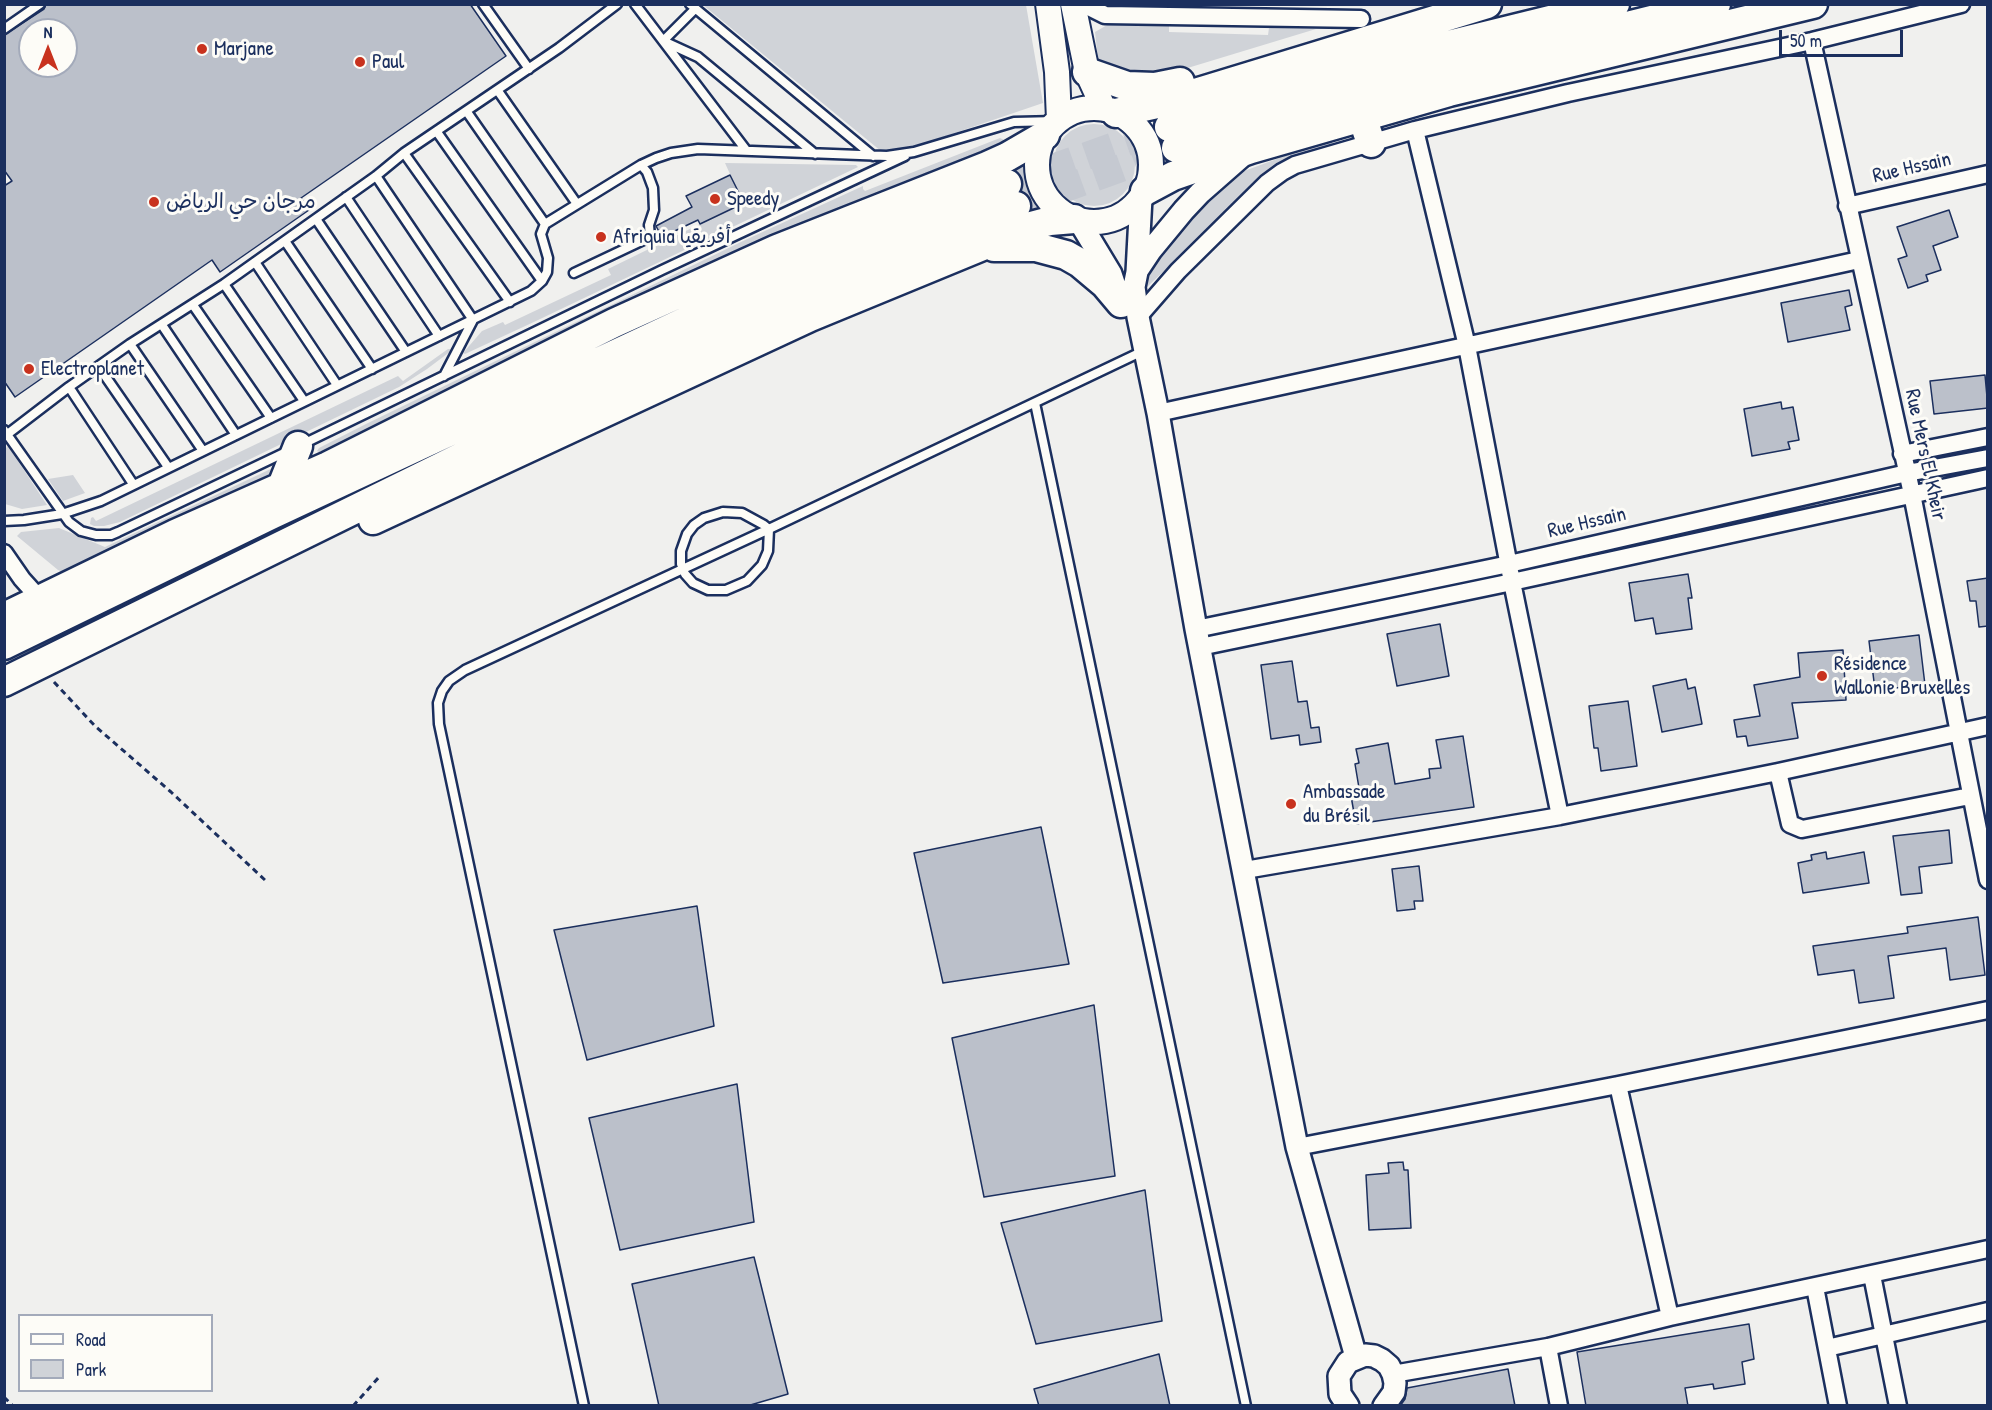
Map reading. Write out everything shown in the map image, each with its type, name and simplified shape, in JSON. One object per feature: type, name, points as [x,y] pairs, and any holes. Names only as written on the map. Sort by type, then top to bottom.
[{"type":"highway","points":[[1110,111],[1166,102],[1258,74],[1361,21],[1487,4]]},
{"type":"highway","points":[[1615,4],[1371,64],[1172,137],[1716,4]]},
{"type":"highway","points":[[1143,194],[1173,176],[1251,149],[1366,130],[1449,92],[1813,4]]},
{"type":"highway","points":[[1087,72],[1113,82],[1141,87],[1170,85],[1220,71],[1246,70],[1258,74]]},
{"type":"highway","points":[[4,617],[165,539],[328,466],[624,318],[777,249],[1007,158],[1054,125]]},
{"type":"highway","points":[[4,645],[271,515],[789,273],[1012,195],[636,371],[4,682]]},
{"type":"highway","points":[[301,535],[346,528],[390,513],[810,317],[1031,226],[1050,221],[1076,220]]},
{"type":"highway","points":[[977,247],[1036,247],[1065,255],[1080,263],[1105,284],[1129,310]]},
{"type":"highway","points":[[271,515],[298,446]]},
{"type":"main road","points":[[1048,4],[1057,72],[1054,125]]},
{"type":"main road","points":[[1073,4],[1087,72],[1110,111]]},
{"type":"main road","points":[[1080,110],[1110,111],[1130,121],[1148,145],[1151,168],[1143,194],[1132,208],[1120,217],[1093,223],[1076,220],[1061,213],[1042,191],[1037,177],[1036,162],[1039,148],[1054,125],[1080,110]]},
{"type":"street","points":[[1083,4],[1105,15],[1361,21]]},
{"type":"street","points":[[1129,310],[1178,271],[1267,183],[1282,172],[1366,130],[1415,130],[1568,93],[1812,41],[1961,4]]},
{"type":"street","points":[[1080,42],[1089,26],[1105,15]]},
{"type":"street","name":"Rue Mers El Kheir","points":[[1812,41],[1912,494],[1988,880]]},
{"type":"street","points":[[1415,130],[1467,346],[1560,816]]},
{"type":"street","points":[[1137,272],[1151,250],[1184,210],[1251,149]]},
{"type":"street","name":"Rue Hssain","points":[[1847,206],[1988,174]]},
{"type":"street","points":[[1129,310],[1137,272],[1143,194]]},
{"type":"street","points":[[1076,220],[1111,274],[1129,310],[1144,351],[1158,413],[1198,638],[1245,870],[1297,1147],[1356,1357]]},
{"type":"street","points":[[1158,413],[1859,260]]},
{"type":"street","points":[[1902,454],[1988,437]]},
{"type":"street","name":"Rue Hssain","points":[[1198,638],[1907,473],[1988,458]]},
{"type":"street","name":"Rue Hssain","points":[[1198,638],[1512,582],[1988,478]]},
{"type":"street","points":[[4,553],[22,579],[40,599]]},
{"type":"street","points":[[1245,870],[1560,816],[1778,772],[1988,726]]},
{"type":"street","points":[[1778,772],[1790,824],[1802,829],[1970,796]]},
{"type":"street","points":[[1297,1147],[1988,1010]]},
{"type":"street","points":[[1618,1085],[1670,1317]]},
{"type":"street","points":[[1393,1374],[1548,1347],[1670,1317],[1988,1249]]},
{"type":"street","points":[[1872,1275],[1898,1406]]},
{"type":"street","points":[[1815,1287],[1838,1406]]},
{"type":"street","points":[[1827,1348],[1988,1311]]},
{"type":"street","points":[[1548,1347],[1559,1406]]},
{"type":"street","points":[[1348,1406],[1340,1394],[1339,1377],[1348,1362],[1356,1357],[1374,1356],[1389,1366],[1395,1383],[1394,1392],[1384,1406]]},
{"type":"lane","points":[[4,29],[40,4]]},
{"type":"lane","points":[[483,4],[529,69]]},
{"type":"lane","points":[[617,4],[498,91],[404,153],[376,176],[224,284],[130,345],[6,433],[69,522],[81,531],[96,535],[111,535],[662,270],[914,152],[1014,122],[1054,125]]},
{"type":"lane","points":[[635,4],[746,150]]},
{"type":"lane","points":[[663,41],[692,7],[874,156]]},
{"type":"lane","points":[[663,41],[698,57],[816,154]]},
{"type":"lane","points":[[498,91],[577,204]]},
{"type":"lane","points":[[467,112],[545,224]]},
{"type":"lane","points":[[437,132],[542,282]]},
{"type":"lane","points":[[4,521],[62,514],[101,501],[531,291],[542,282],[549,265],[541,234],[545,224],[642,165],[671,153],[687,150],[746,150],[874,156],[914,152]]},
{"type":"lane","points":[[404,153],[510,302]]},
{"type":"lane","points":[[574,273],[650,237],[649,225],[654,210],[653,188],[642,165]]},
{"type":"lane","points":[[376,176],[473,320]]},
{"type":"lane","points":[[346,197],[439,336]]},
{"type":"lane","points":[[316,219],[406,352]]},
{"type":"lane","points":[[285,241],[372,369]]},
{"type":"lane","points":[[255,262],[337,385]]},
{"type":"lane","points":[[224,284],[304,401]]},
{"type":"lane","points":[[193,305],[271,418]]},
{"type":"lane","points":[[444,376],[473,320]]},
{"type":"lane","points":[[162,325],[236,435]]},
{"type":"lane","points":[[130,345],[202,451]]},
{"type":"lane","points":[[584,1406],[441,731],[438,703],[445,686],[459,674],[1144,351]]},
{"type":"lane","points":[[99,367],[168,467]]},
{"type":"lane","points":[[69,387],[134,484]]},
{"type":"lane","points":[[1035,403],[1246,1406]]},
{"type":"lane","points":[[723,512],[742,513],[769,529],[766,559],[753,577],[740,585],[726,590],[708,590],[693,583],[682,570],[681,551],[684,540],[690,529],[704,518],[723,512]]},
{"type":"path","points":[[38,666],[95,726],[171,792],[266,881]]},
{"type":"path","points":[[353,1406],[380,1376]]},
{"type":"path","points":[[4,1397],[13,1406]]},
{"type":"green space","points":[[703,5],[1026,5],[1043,103],[887,156]]},
{"type":"green space","points":[[1109,24],[1169,26],[1169,32],[1268,35],[1269,28],[1316,29],[1181,70],[1135,75],[1101,63],[1098,59],[1095,32]]},
{"type":"green space","points":[[1094,124],[1110,127],[1123,136],[1132,149],[1135,165],[1132,181],[1123,194],[1110,203],[1094,206],[1078,203],[1065,194],[1056,181],[1053,165],[1056,149],[1065,136],[1078,127]]},
{"type":"green space","points":[[1000,138],[1004,140],[1003,143],[864,197],[748,248],[370,430],[321,453],[317,451],[366,424],[743,241],[863,186],[865,191]]},
{"type":"green space","points":[[1331,139],[1333,146],[1272,169],[1147,287],[1151,259],[1206,194],[1236,174]]},
{"type":"green space","points":[[725,163],[856,165],[858,167],[536,321],[463,353],[482,331],[503,322],[505,325],[611,275],[608,269],[743,203]]},
{"type":"green space","points":[[448,349],[451,351],[399,387],[120,522],[104,526],[90,524],[93,517],[96,521],[398,376],[403,381]]},
{"type":"green space","points":[[8,446],[47,505],[22,509],[5,504],[5,449]]},
{"type":"green space","points":[[275,467],[276,474],[65,573],[58,570],[17,536],[21,532],[59,528],[105,547]]},
{"type":"green space","points":[[73,475],[85,493],[63,501],[48,479]]},
{"type":"building","name":"مرجان حي الرياض","points":[[46,4],[470,4],[506,56],[301,198],[309,210],[220,272],[212,260],[15,397],[4,381],[4,186],[12,181],[4,170],[4,35],[18,26],[18,78],[78,78],[78,18],[30,18],[44,9]]},
{"type":"building","name":"Speedy","points":[[730,175],[744,203],[700,224],[698,220],[662,237],[656,226],[692,207],[686,196]]},
{"type":"building","points":[[1949,210],[1958,237],[1933,246],[1941,270],[1926,275],[1928,281],[1908,288],[1898,259],[1907,256],[1897,227]]},
{"type":"building","points":[[1849,290],[1852,305],[1845,307],[1850,330],[1788,342],[1781,303]]},
{"type":"building","points":[[1985,375],[1988,408],[1934,414],[1930,381]]},
{"type":"building","points":[[1781,402],[1782,409],[1793,407],[1799,440],[1788,442],[1790,449],[1752,456],[1744,409]]},
{"type":"building","points":[[1688,574],[1692,598],[1688,598],[1692,629],[1656,634],[1653,618],[1635,621],[1629,583]]},
{"type":"building","points":[[1988,578],[1988,626],[1979,627],[1976,601],[1970,601],[1967,581]]},
{"type":"building","points":[[1440,624],[1449,676],[1397,686],[1387,634]]},
{"type":"building","points":[[1919,635],[1925,685],[1875,690],[1869,641]]},
{"type":"building","points":[[1843,650],[1846,700],[1792,703],[1798,738],[1748,746],[1746,736],[1737,737],[1734,720],[1760,716],[1754,685],[1800,677],[1798,653]]},
{"type":"building","points":[[1292,661],[1298,702],[1307,701],[1311,728],[1319,727],[1321,742],[1300,745],[1299,735],[1271,739],[1261,665]]},
{"type":"building","points":[[1686,679],[1688,689],[1695,687],[1702,724],[1662,732],[1653,686]]},
{"type":"building","points":[[1628,701],[1637,766],[1601,771],[1598,748],[1594,748],[1589,706]]},
{"type":"building","points":[[1463,736],[1474,807],[1356,824],[1351,796],[1360,794],[1355,764],[1359,763],[1356,749],[1388,743],[1395,784],[1430,778],[1429,769],[1441,768],[1436,740]]},
{"type":"building","points":[[1041,827],[1069,964],[943,983],[914,853]]},
{"type":"building","points":[[1949,830],[1952,863],[1919,867],[1922,893],[1901,895],[1893,836]]},
{"type":"building","points":[[1826,852],[1827,859],[1864,852],[1869,883],[1803,893],[1798,863],[1812,860],[1811,855]]},
{"type":"building","points":[[1419,866],[1423,901],[1414,901],[1415,909],[1397,911],[1392,869]]},
{"type":"building","points":[[697,906],[714,1026],[587,1060],[554,930]]},
{"type":"building","points":[[1978,917],[1985,975],[1950,980],[1946,948],[1888,956],[1894,998],[1859,1003],[1854,970],[1818,975],[1813,946],[1908,933],[1907,927]]},
{"type":"building","points":[[1094,1005],[1115,1176],[984,1197],[952,1038]]},
{"type":"building","points":[[737,1084],[754,1222],[620,1250],[589,1118]]},
{"type":"building","points":[[1403,1162],[1404,1170],[1408,1170],[1411,1228],[1369,1230],[1366,1175],[1389,1173],[1388,1163]]},
{"type":"building","points":[[1145,1190],[1162,1321],[1036,1344],[1001,1223]]},
{"type":"building","points":[[754,1257],[788,1394],[747,1406],[659,1406],[632,1284]]},
{"type":"building","points":[[1749,1324],[1754,1359],[1742,1362],[1745,1384],[1714,1389],[1713,1384],[1685,1388],[1688,1406],[1586,1406],[1577,1352]]},
{"type":"building","points":[[1159,1354],[1170,1406],[1039,1406],[1034,1389]]},
{"type":"building","points":[[1508,1369],[1515,1406],[1400,1406],[1405,1399],[1407,1388]]},
{"type":"tunnel","points":[[1007,184],[1169,127]]},
{"type":"tunnel","points":[[1016,206],[1176,148]]},
{"type":"place","name":"Marjane","points":[[202,49]]},
{"type":"place","name":"Paul","points":[[360,62]]},
{"type":"place","name":"Speedy","points":[[715,199]]},
{"type":"place","name":"مرجان حي الرياض","points":[[154,202]]},
{"type":"place","name":"Afriquia أفريقيا","points":[[601,237]]},
{"type":"place","name":"Electroplanet","points":[[29,369]]},
{"type":"place","name":"Résidence Wallonie Bruxelles","points":[[1822,676]]},
{"type":"place","name":"Ambassade du Brésil","points":[[1291,804]]}]
